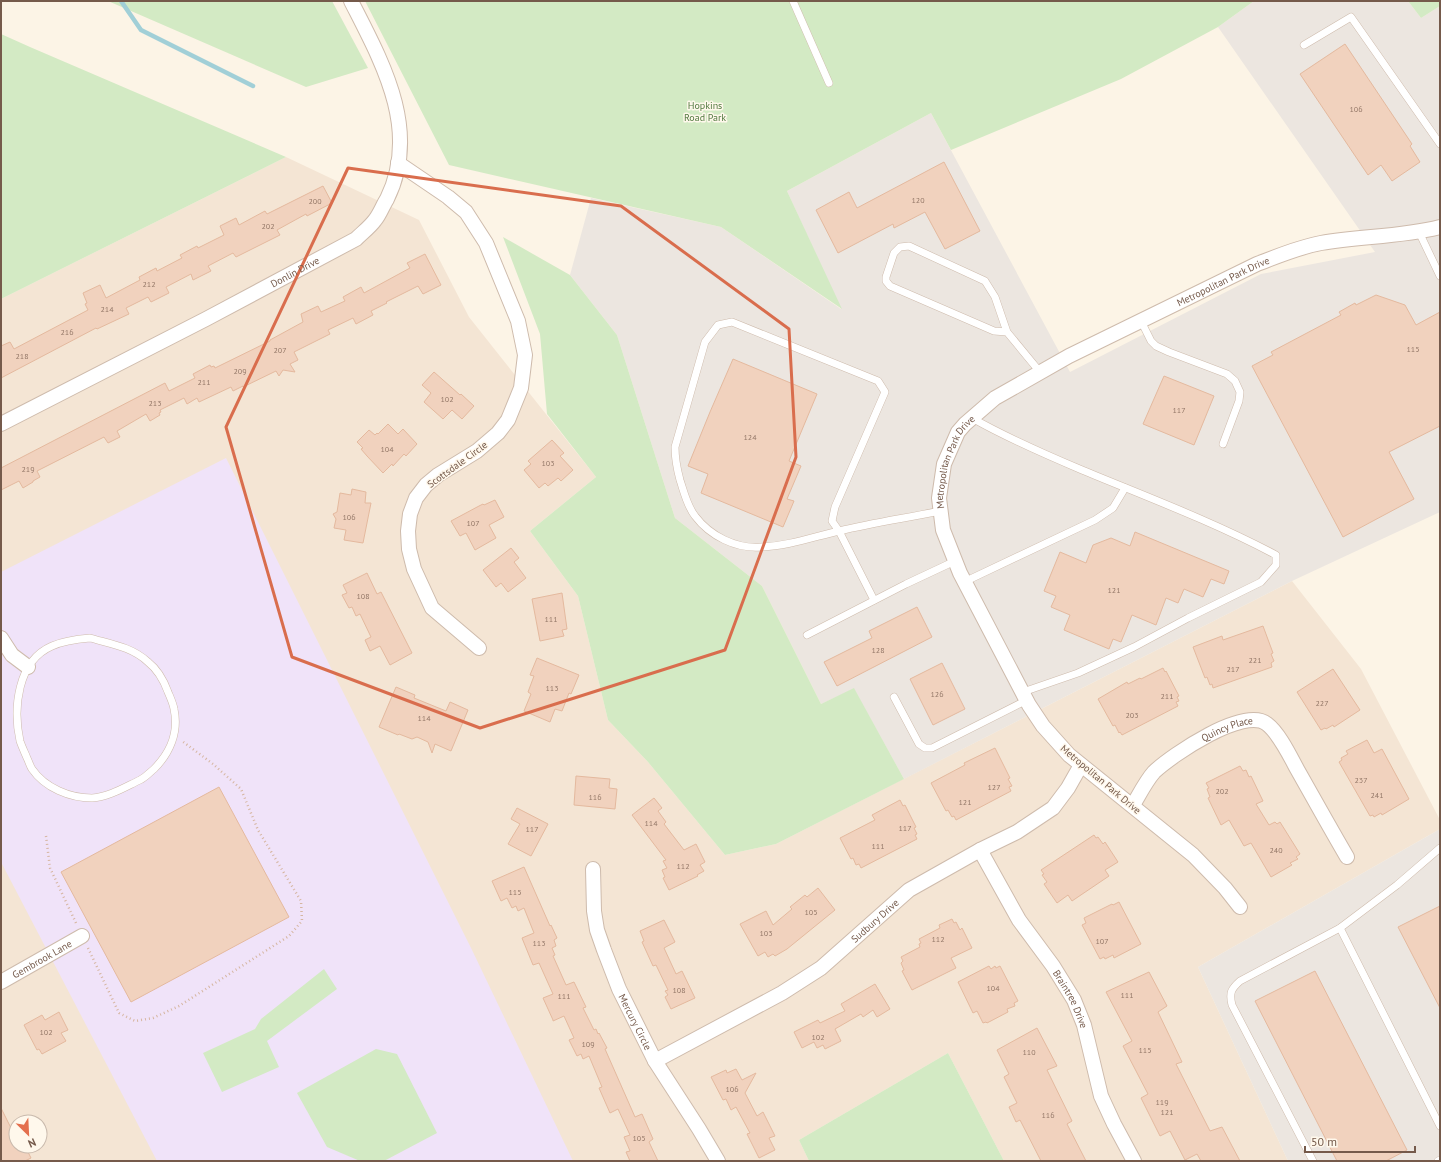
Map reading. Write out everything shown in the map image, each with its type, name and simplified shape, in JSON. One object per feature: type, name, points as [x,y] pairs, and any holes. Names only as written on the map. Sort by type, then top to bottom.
[{"type":"street","name":"Donlin Drive","points":[[1,424],[206,319],[356,239],[376,220],[392,188],[401,146],[400,125],[396,106],[384,68],[351,1]]},
{"type":"street","name":"Scottsdale Circle","points":[[398,163],[448,197],[466,212],[486,242],[518,321],[525,355],[521,388],[508,420],[498,433],[477,451],[438,475],[426,485],[416,498],[410,514],[408,531],[409,548],[414,569],[432,608],[478,648]]},
{"type":"street","name":"Metropolitan Park Drive","points":[[1240,907],[1225,888],[1193,855],[1133,805],[1069,755],[1043,726],[1025,696],[964,582],[943,530],[939,498],[944,464],[958,432],[995,398],[1069,356],[1257,264],[1286,253],[1321,243],[1419,232],[1440,227]]},
{"type":"street","points":[[1,638],[12,654],[28,667]]},
{"type":"street","name":"Quincy Place","points":[[1133,805],[1153,774],[1165,762],[1196,741],[1226,727],[1248,721],[1262,721],[1268,724],[1282,743],[1347,857]]},
{"type":"street","name":"Sudbury Drive","points":[[655,1061],[782,993],[822,968],[909,890],[980,850],[1017,832],[1053,808],[1068,788],[1081,765]]},
{"type":"street","name":"Braintree Drive","points":[[980,850],[1019,920],[1053,966],[1074,1000],[1084,1025],[1101,1096],[1134,1161]]},
{"type":"street","name":"Mercury Circle","points":[[593,869],[594,911],[597,930],[619,988],[655,1061],[718,1161]]},
{"type":"street","name":"Gembrook Lane","points":[[1,982],[82,936]]},
{"type":"lane","points":[[793,1],[829,83]]},
{"type":"lane","points":[[1304,45],[1351,17],[1440,144]]},
{"type":"lane","points":[[1419,232],[1440,276]]},
{"type":"lane","points":[[1007,332],[994,332],[890,286],[886,281],[886,277],[894,252],[900,247],[909,246],[985,281],[995,297],[1007,332],[1040,372]]},
{"type":"lane","points":[[1141,321],[1151,341],[1156,346],[1226,374],[1235,381],[1240,392],[1224,444]]},
{"type":"lane","points":[[874,600],[839,531],[832,521],[835,507],[885,392],[878,382],[732,322],[718,325],[705,342],[675,447],[675,459],[685,498],[695,516],[706,528],[722,539],[741,546],[760,548],[787,544],[839,531],[940,511]]},
{"type":"lane","points":[[894,697],[919,744],[925,748],[932,748],[1025,696],[1134,647],[1188,618],[1261,582],[1276,565],[1276,555],[1243,537],[1036,450],[972,418]]},
{"type":"lane","points":[[964,582],[1095,520],[1113,508],[1125,488]]},
{"type":"lane","points":[[807,634],[955,561]]},
{"type":"lane","points":[[90,638],[122,646],[138,654],[150,663],[164,682],[174,709],[174,735],[168,752],[161,762],[145,778],[112,794],[93,798],[75,796],[50,788],[32,769],[20,742],[17,700],[22,681],[28,667],[39,655],[52,646],[78,639],[90,638]]},
{"type":"lane","points":[[1313,1161],[1232,1005],[1230,996],[1233,988],[1240,981],[1340,928],[1397,885],[1440,848]]},
{"type":"lane","points":[[1340,928],[1440,1126]]},
{"type":"path","points":[[46,836],[50,868],[119,1013],[135,1021],[153,1018],[179,1006],[289,936],[302,921],[301,901],[258,830],[241,789],[213,764],[174,735]]},
{"type":"highlighted area","points":[[348,168],[621,206],[789,329],[796,457],[725,650],[480,728],[292,657],[226,427]]},
{"type":"shaded area","points":[[1254,1],[1408,1],[1421,18],[1440,6],[1440,512],[1292,581],[904,779],[854,689],[821,704],[762,586],[675,518],[617,335],[570,275],[591,198],[721,227],[841,309],[787,191],[931,113],[1070,372],[1261,274],[1375,252],[1218,27]]},
{"type":"shaded area","points":[[286,157],[419,220],[469,317],[596,477],[530,531],[578,596],[608,720],[648,762],[725,855],[776,844],[1292,581],[1361,669],[1440,820],[1440,829],[1198,967],[1288,1161],[1004,1161],[948,1053],[799,1140],[809,1161],[1,1161],[1,299]]},
{"type":"shaded area","points":[[226,458],[472,950],[573,1161],[157,1161],[1,862],[1,572]]},
{"type":"shaded area","points":[[1440,829],[1440,1161],[1288,1161],[1198,967]]},
{"type":"green space","points":[[108,1],[332,1],[368,68],[306,87]]},
{"type":"green space","name":"Hopkins Road Park","points":[[365,1],[1254,1],[1218,27],[1121,79],[951,150],[931,113],[787,191],[842,309],[721,227],[449,165]]},
{"type":"green space","points":[[1408,1],[1440,1],[1440,6],[1421,18]]},
{"type":"green space","points":[[1,34],[30,47],[286,157],[1,299]]},
{"type":"green space","points":[[503,237],[570,275],[617,335],[675,518],[762,586],[821,704],[854,688],[904,779],[776,844],[725,855],[648,762],[608,720],[578,596],[530,531],[596,477],[547,414],[540,334]]},
{"type":"green space","points":[[324,969],[337,989],[267,1041],[279,1067],[222,1092],[203,1053],[255,1029],[261,1019]]},
{"type":"green space","points":[[376,1049],[397,1054],[437,1133],[384,1161],[360,1161],[327,1147],[297,1093]]},
{"type":"green space","points":[[948,1053],[1004,1161],[809,1161],[799,1140]]},
{"type":"building","points":[[1345,44],[1412,144],[1410,146],[1420,162],[1392,181],[1381,165],[1368,175],[1300,74]]},
{"type":"building","points":[[944,162],[980,231],[945,249],[925,212],[894,228],[893,224],[838,253],[816,210],[849,192],[857,208]]},
{"type":"building","points":[[323,186],[332,203],[307,216],[306,214],[277,230],[280,235],[236,257],[233,253],[208,266],[211,271],[193,280],[191,274],[166,287],[169,293],[151,302],[148,297],[126,308],[129,314],[97,329],[96,328],[1,378],[1,346],[10,342],[14,349],[88,310],[83,293],[100,285],[106,298],[140,280],[139,277],[156,268],[157,271],[182,258],[180,255],[224,235],[220,226],[236,218],[239,225],[265,211],[267,214]]},
{"type":"building","points":[[425,254],[441,285],[423,294],[418,286],[371,311],[373,315],[356,324],[353,318],[328,330],[330,334],[294,352],[298,360],[290,364],[295,372],[283,370],[279,376],[276,371],[243,387],[233,391],[231,387],[199,402],[197,398],[187,404],[184,398],[160,410],[160,415],[150,421],[146,414],[117,431],[120,437],[108,443],[104,437],[37,471],[40,477],[23,488],[19,481],[1,490],[1,468],[165,383],[169,391],[195,378],[193,374],[210,365],[211,367],[214,366],[215,368],[270,341],[303,322],[301,314],[318,306],[321,312],[345,301],[343,297],[361,287],[364,293],[410,268],[407,263]]},
{"type":"building","points":[[1376,295],[1405,305],[1416,325],[1440,312],[1440,426],[1389,452],[1414,499],[1343,537],[1252,366],[1273,355],[1271,352],[1341,315],[1339,312],[1355,303],[1356,305]]},
{"type":"building","points":[[733,359],[817,394],[789,461],[801,466],[787,499],[794,501],[783,527],[701,493],[708,474],[688,466]]},
{"type":"building","points":[[434,372],[474,406],[462,419],[452,410],[443,419],[424,402],[431,393],[422,385]]},
{"type":"building","points":[[1164,376],[1214,396],[1194,445],[1143,424]]},
{"type":"building","points":[[388,424],[398,434],[403,429],[417,444],[406,456],[404,454],[393,466],[392,464],[383,473],[361,449],[363,448],[357,442],[369,430],[375,435]]},
{"type":"building","points":[[552,440],[564,453],[560,456],[573,470],[561,481],[558,478],[548,486],[545,483],[539,488],[524,470],[531,464],[528,461]]},
{"type":"building","points":[[352,489],[366,492],[365,503],[371,503],[363,543],[344,540],[346,530],[334,528],[336,519],[333,514],[337,512],[340,493],[351,495]]},
{"type":"building","points":[[495,500],[504,517],[489,525],[496,538],[475,550],[466,533],[460,536],[451,521],[483,504],[484,505]]},
{"type":"building","points":[[1135,532],[1229,571],[1224,584],[1211,579],[1203,597],[1184,589],[1178,603],[1166,598],[1156,625],[1132,615],[1121,642],[1113,639],[1109,649],[1064,630],[1070,615],[1051,607],[1056,596],[1044,591],[1060,552],[1086,563],[1093,545],[1111,538],[1130,546]]},
{"type":"building","points":[[511,548],[519,558],[514,562],[526,578],[508,592],[501,583],[496,587],[483,570]]},
{"type":"building","points":[[367,573],[377,594],[381,592],[412,653],[390,665],[380,646],[370,651],[365,640],[371,637],[360,614],[356,616],[352,607],[349,608],[342,595],[347,593],[343,585]]},
{"type":"building","points":[[562,593],[567,629],[562,630],[564,636],[540,641],[532,599]]},
{"type":"building","points":[[917,607],[932,637],[837,686],[824,662],[872,638],[869,631]]},
{"type":"building","points":[[1263,626],[1273,653],[1271,654],[1274,661],[1271,663],[1272,667],[1213,688],[1207,677],[1205,678],[1193,647],[1222,636],[1223,640]]},
{"type":"building","points":[[537,658],[579,675],[571,694],[569,693],[562,711],[555,709],[550,722],[524,711],[531,694],[528,692],[534,676],[530,675]]},
{"type":"building","points":[[942,663],[965,709],[933,725],[910,679]]},
{"type":"building","points":[[1163,668],[1179,696],[1177,697],[1179,701],[1176,702],[1178,706],[1122,735],[1120,732],[1119,733],[1115,725],[1113,726],[1098,699],[1127,682],[1128,684],[1140,678],[1141,679]]},
{"type":"building","points":[[1333,669],[1360,710],[1334,727],[1333,725],[1321,730],[1297,692]]},
{"type":"building","points":[[396,687],[415,695],[414,698],[446,711],[450,702],[468,710],[451,751],[435,744],[432,753],[428,742],[417,737],[412,739],[399,734],[398,735],[379,727]]},
{"type":"building","points":[[1367,740],[1374,753],[1382,749],[1409,799],[1382,815],[1381,813],[1374,817],[1373,815],[1370,816],[1339,762],[1342,760],[1341,758],[1348,754],[1346,751]]},
{"type":"building","points":[[995,748],[1010,778],[1008,779],[1012,786],[1009,787],[1011,791],[956,820],[954,816],[952,817],[948,810],[946,811],[931,783],[965,765],[964,763]]},
{"type":"building","points":[[1240,766],[1243,771],[1246,770],[1249,777],[1251,776],[1263,801],[1256,804],[1269,825],[1275,822],[1277,824],[1280,822],[1300,854],[1296,857],[1298,859],[1290,863],[1292,865],[1271,877],[1251,843],[1244,846],[1229,820],[1221,825],[1208,798],[1210,797],[1207,789],[1209,788],[1206,783]]},
{"type":"building","points":[[576,776],[610,779],[609,788],[617,789],[615,809],[574,805]]},
{"type":"building","points":[[219,787],[289,917],[131,1002],[61,872]]},
{"type":"building","points":[[654,798],[662,808],[658,811],[666,822],[664,824],[684,850],[696,844],[705,862],[700,865],[704,871],[697,875],[698,876],[669,890],[663,878],[665,877],[662,870],[667,868],[663,861],[666,860],[632,815]]},
{"type":"building","points":[[900,800],[903,806],[905,805],[916,827],[914,828],[917,834],[915,835],[917,839],[861,868],[859,864],[856,865],[853,858],[851,859],[840,838],[875,820],[872,815]]},
{"type":"building","points":[[517,808],[548,824],[531,856],[508,844],[520,824],[511,819]]},
{"type":"building","points":[[1094,835],[1096,838],[1098,837],[1103,844],[1105,842],[1118,862],[1105,870],[1109,876],[1072,901],[1068,895],[1057,903],[1044,884],[1047,882],[1042,875],[1044,874],[1041,870]]},
{"type":"building","points":[[524,867],[550,926],[551,925],[557,938],[554,940],[556,946],[552,948],[555,955],[553,956],[566,985],[574,982],[586,1007],[583,1008],[594,1030],[596,1029],[598,1034],[599,1033],[607,1048],[605,1049],[635,1117],[642,1114],[653,1139],[649,1142],[658,1161],[630,1161],[626,1152],[630,1151],[624,1137],[630,1135],[618,1109],[610,1113],[599,1088],[602,1087],[589,1056],[583,1059],[581,1054],[577,1056],[569,1040],[574,1038],[564,1016],[553,1021],[543,998],[553,994],[539,963],[533,965],[522,938],[534,933],[524,908],[518,911],[516,906],[512,908],[507,898],[501,901],[492,881]]},
{"type":"building","points":[[818,888],[835,910],[787,949],[775,956],[773,954],[768,957],[765,952],[758,956],[740,924],[766,911],[773,925],[792,909],[790,907],[805,895],[807,897]]},
{"type":"building","points":[[1119,902],[1141,944],[1114,958],[1113,955],[1105,959],[1104,957],[1100,959],[1082,925],[1086,923],[1084,918]]},
{"type":"building","points":[[1440,906],[1440,1008],[1398,927]]},
{"type":"building","points":[[952,919],[954,923],[956,922],[960,930],[962,928],[972,948],[951,958],[956,968],[912,990],[902,971],[904,970],[901,963],[903,961],[901,957],[920,947],[919,944],[921,943],[919,939],[940,928],[939,925]]},
{"type":"building","points":[[664,920],[675,942],[664,948],[676,974],[682,971],[695,998],[671,1009],[665,997],[668,995],[665,991],[668,990],[656,965],[653,966],[642,942],[644,941],[640,931]]},
{"type":"building","points":[[989,966],[991,969],[995,966],[996,968],[1000,966],[1018,1001],[1014,1003],[1015,1006],[1007,1009],[1008,1012],[987,1023],[983,1023],[977,1011],[973,1013],[958,982]]},
{"type":"building","points":[[1315,971],[1407,1150],[1386,1161],[1337,1161],[1255,1001]]},
{"type":"building","points":[[1149,972],[1167,1006],[1158,1012],[1182,1062],[1176,1064],[1210,1131],[1222,1127],[1240,1161],[1201,1161],[1197,1154],[1185,1160],[1170,1131],[1160,1136],[1141,1098],[1148,1094],[1123,1046],[1132,1041],[1106,992]]},
{"type":"building","points":[[875,984],[890,1009],[877,1017],[873,1010],[863,1017],[861,1014],[835,1029],[841,1041],[825,1049],[823,1045],[817,1048],[814,1042],[802,1048],[794,1032],[818,1020],[820,1023],[845,1011],[841,1004]]},
{"type":"building","points":[[59,1012],[68,1030],[61,1033],[66,1041],[42,1054],[39,1049],[37,1050],[24,1025],[42,1015],[45,1020]]},
{"type":"building","points":[[1037,1028],[1057,1066],[1047,1070],[1072,1121],[1067,1124],[1086,1161],[1041,1161],[1020,1120],[1016,1122],[1009,1107],[1017,1103],[1004,1077],[1009,1074],[997,1050]]},
{"type":"building","points":[[736,1069],[742,1080],[756,1073],[745,1093],[757,1116],[763,1112],[775,1136],[769,1138],[775,1150],[759,1158],[747,1134],[750,1133],[736,1107],[731,1110],[726,1099],[723,1100],[711,1077],[726,1070],[727,1073]]},
{"type":"building","points":[[1,1108],[8,1122],[8,1154],[29,1154],[31,1158],[25,1161],[1,1161]]},
{"type":"waterway","points":[[121,1],[141,30],[253,86]]}]
